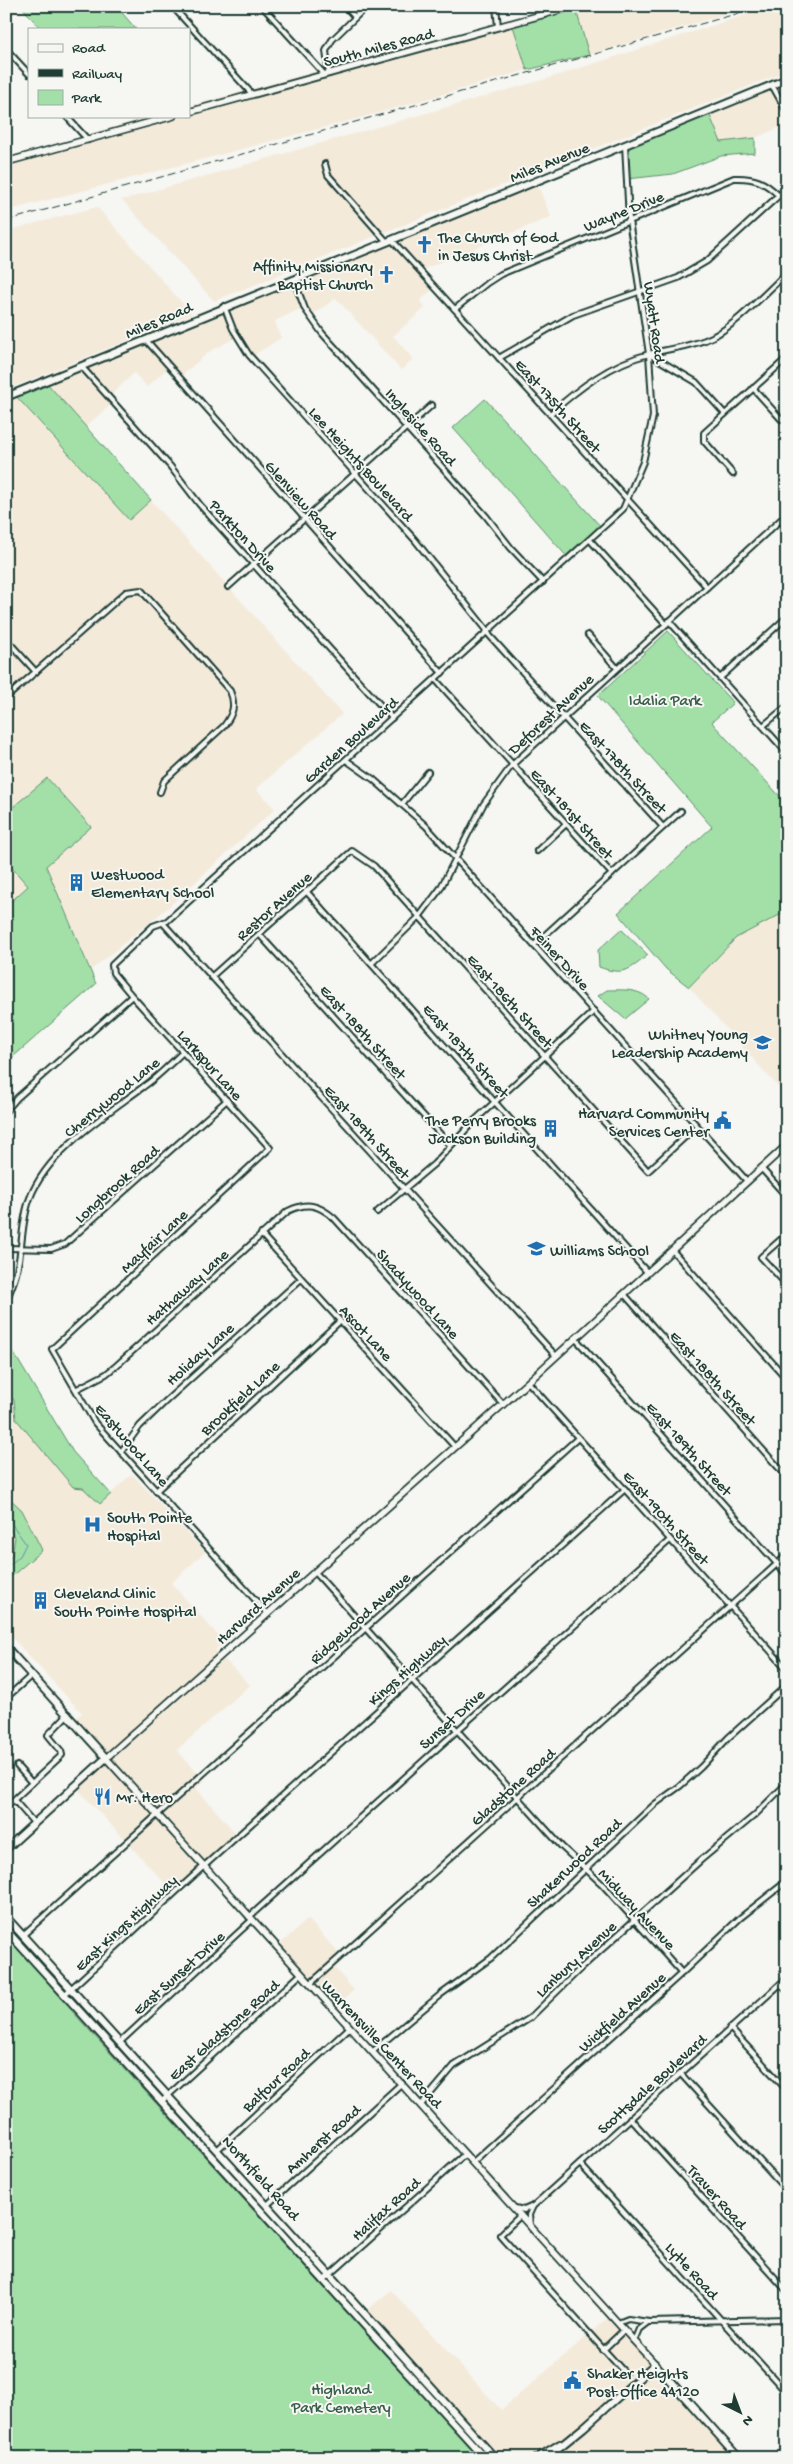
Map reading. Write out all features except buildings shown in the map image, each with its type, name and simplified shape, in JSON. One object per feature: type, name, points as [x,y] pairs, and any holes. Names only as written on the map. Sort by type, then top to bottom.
[{"type":"main road","name":"South Miles Road","points":[[190,112],[574,6]]},
{"type":"main road","name":"Miles Avenue","points":[[321,269],[787,79]]},
{"type":"main road","points":[[6,162],[166,118]]},
{"type":"main road","name":"Miles Road","points":[[6,397],[224,306],[321,269]]},
{"type":"main road","name":"Harvard Avenue","points":[[6,1849],[528,1382],[787,1145]]},
{"type":"main road","name":"Warrensville Center Road","points":[[6,1647],[203,1867],[402,2083],[740,2458]]},
{"type":"main road","name":"Northfield Road","points":[[6,1917],[331,2274],[495,2458]]},
{"type":"main road","name":"Northfield Road","points":[[6,1930],[485,2458]]},
{"type":"main road","points":[[546,2458],[655,2364]]},
{"type":"main road","points":[[537,2458],[570,2438]]},
{"type":"street","points":[[172,6],[252,94]]},
{"type":"street","points":[[262,6],[327,74]]},
{"type":"street","points":[[345,6],[355,18]]},
{"type":"street","points":[[327,74],[326,51],[332,40],[367,6]]},
{"type":"street","points":[[496,6],[498,27]]},
{"type":"street","points":[[6,49],[28,73]]},
{"type":"street","points":[[772,85],[787,112]]},
{"type":"street","points":[[68,118],[88,140]]},
{"type":"street","name":"Wyatt Road","points":[[625,145],[629,220],[649,354],[653,396],[652,423],[645,455],[627,499]]},
{"type":"street","name":"East 175th Street","points":[[325,164],[328,175],[345,194],[455,309],[707,587]]},
{"type":"street","name":"Wayne Drive","points":[[455,309],[501,274],[734,178],[758,180],[768,185],[778,195]]},
{"type":"street","points":[[499,358],[573,315],[678,278],[694,270],[707,261],[787,188]]},
{"type":"street","points":[[550,414],[590,381],[610,369],[649,354],[677,349],[712,337],[725,328],[787,273]]},
{"type":"street","name":"Ingleside Road","points":[[294,280],[305,309],[322,333],[542,582]]},
{"type":"street","name":"Lee Heights Boulevard","points":[[224,306],[233,329],[249,355],[415,540],[488,632]]},
{"type":"street","name":"Glenview Road","points":[[145,339],[442,673]]},
{"type":"street","points":[[649,354],[696,382],[724,414]]},
{"type":"street","points":[[733,474],[703,437],[704,433],[787,358]]},
{"type":"street","name":"Parkton Drive","points":[[81,366],[170,466],[200,505],[392,718]]},
{"type":"street","points":[[753,388],[781,420]]},
{"type":"street","points":[[228,587],[432,405]]},
{"type":"street","name":"Garden Boulevard","points":[[132,996],[113,973],[112,965],[152,926],[163,923],[590,540],[623,509],[627,499]]},
{"type":"street","name":"Deforest Avenue","points":[[372,963],[419,917],[440,889],[457,859],[482,805],[512,765],[616,667],[787,514]]},
{"type":"street","points":[[590,540],[720,678],[787,753]]},
{"type":"street","points":[[6,698],[126,592],[135,589],[146,594],[230,691],[234,700],[230,718],[224,726],[164,781],[160,792]]},
{"type":"street","points":[[720,678],[787,617]]},
{"type":"street","name":"East 178th Street","points":[[488,632],[562,718],[663,827]]},
{"type":"street","points":[[588,635],[616,667]]},
{"type":"street","points":[[6,639],[36,672]]},
{"type":"street","name":"East 181st Street","points":[[435,679],[565,825],[612,874]]},
{"type":"street","points":[[763,726],[787,706]]},
{"type":"street","name":"Feiner Drive","points":[[346,760],[402,804],[457,859],[747,1181]]},
{"type":"street","points":[[402,804],[428,772]]},
{"type":"street","points":[[534,946],[681,811]]},
{"type":"street","points":[[537,851],[565,825]]},
{"type":"street","name":"Restor Avenue","points":[[211,977],[352,850]]},
{"type":"street","name":"East 186th Street","points":[[352,850],[374,866],[648,1171],[697,1126]]},
{"type":"street","name":"East 187th Street","points":[[306,891],[496,1101],[647,1272]]},
{"type":"street","name":"East 189th Street","points":[[163,923],[556,1356]]},
{"type":"street","name":"East 188th Street","points":[[259,934],[450,1145]]},
{"type":"street","points":[[6,1111],[17,1098],[132,996]]},
{"type":"street","name":"Larkspur Lane","points":[[132,996],[270,1148]]},
{"type":"street","points":[[377,1212],[434,1164],[450,1145],[496,1101],[594,1011]]},
{"type":"street","name":"Cherrywood Lane","points":[[7,1299],[17,1269],[25,1214],[30,1197],[41,1178],[58,1157],[94,1122],[145,1086],[183,1052]]},
{"type":"street","name":"Longbrook Road","points":[[6,1248],[51,1249],[66,1244],[227,1100]]},
{"type":"street","name":"Mayfair Lane","points":[[52,1349],[270,1148]]},
{"type":"street","points":[[761,1168],[787,1197]]},
{"type":"street","name":"Hathaway Lane","points":[[77,1389],[117,1366],[288,1211],[299,1205],[313,1204]]},
{"type":"street","name":"Shadywood Lane","points":[[313,1204],[334,1218],[503,1404]]},
{"type":"street","name":"Ascot Lane","points":[[261,1234],[455,1447]]},
{"type":"street","points":[[787,1234],[761,1257],[787,1285]]},
{"type":"street","points":[[672,1250],[787,1379]]},
{"type":"street","name":"Holiday Lane","points":[[121,1452],[140,1426],[166,1400],[301,1279]]},
{"type":"street","name":"East 188th Street","points":[[624,1294],[787,1477]]},
{"type":"street","name":"Brookfield Lane","points":[[156,1490],[340,1321]]},
{"type":"street","name":"East 189th Street","points":[[576,1338],[787,1575]]},
{"type":"street","name":"Eastwood Lane","points":[[52,1349],[77,1389],[87,1412],[268,1614]]},
{"type":"street","name":"East 190th Street","points":[[528,1382],[787,1669]]},
{"type":"street","name":"Ridgewood Avenue","points":[[23,1935],[578,1438]]},
{"type":"street","name":"Kings Highway","points":[[203,1867],[412,1682],[625,1489]]},
{"type":"street","name":"Sunset Drive","points":[[251,1918],[456,1731],[670,1540]]},
{"type":"street","name":"Gladstone Road","points":[[310,1984],[787,1555]]},
{"type":"street","name":"Midway Avenue","points":[[315,1572],[517,1798],[584,1869],[602,1884],[682,1973]]},
{"type":"street","points":[[6,1698],[32,1675]]},
{"type":"street","name":"Shakerwood Road","points":[[372,2052],[440,1995],[491,1958],[655,1804],[694,1774],[728,1738],[787,1685]]},
{"type":"street","points":[[6,1807],[62,1755],[48,1735],[68,1714]]},
{"type":"street","points":[[17,1766],[32,1783]]},
{"type":"street","name":"Lanbury Avenue","points":[[421,2105],[454,2066],[530,2018],[634,1920],[742,1826],[787,1783]]},
{"type":"street","points":[[14,1800],[34,1823]]},
{"type":"street","name":"East Kings Highway","points":[[64,1995],[203,1867]]},
{"type":"street","name":"Wickfield Avenue","points":[[473,2162],[740,1918],[787,1881]]},
{"type":"street","name":"East Sunset Drive","points":[[120,2042],[251,1918]]},
{"type":"street","name":"East Gladstone Road","points":[[161,2102],[301,1974]]},
{"type":"street","name":"Scottsdale Boulevard","points":[[533,2206],[787,1978]]},
{"type":"street","points":[[780,1984],[787,1991]]},
{"type":"street","name":"Balfour Road","points":[[218,2149],[350,2028]]},
{"type":"street","points":[[730,2028],[787,2090]]},
{"type":"street","points":[[680,2073],[787,2191]]},
{"type":"street","name":"Amherst Road","points":[[260,2212],[402,2083]]},
{"type":"street","name":"Traver Road","points":[[630,2118],[787,2292]]},
{"type":"street","name":"Halifax Road","points":[[323,2281],[465,2154]]},
{"type":"street","name":"Lytle Road","points":[[580,2164],[787,2393]]},
{"type":"street","points":[[515,2208],[524,2210],[533,2206]]},
{"type":"street","points":[[530,2225],[529,2215],[533,2206]]},
{"type":"street","points":[[521,2215],[500,2235],[625,2373]]},
{"type":"street","points":[[618,2323],[628,2319],[649,2322],[787,2319]]},
{"type":"street","points":[[634,2342],[639,2329],[649,2322]]},
{"type":"street","points":[[603,2350],[624,2330]]},
{"type":"shaded area","points":[[574,6],[752,6],[589,55]]},
{"type":"shaded area","points":[[773,6],[787,6],[787,71],[214,301],[122,200],[546,79]]},
{"type":"shaded area","points":[[511,19],[527,70],[371,115],[6,211],[6,158],[147,118],[190,118],[190,106]]},
{"type":"shaded area","points":[[787,79],[787,124],[755,138],[721,142],[708,111]]},
{"type":"shaded area","points":[[537,183],[551,217],[424,269],[398,241]]},
{"type":"shaded area","points":[[97,207],[192,314],[6,390],[6,231]]},
{"type":"shaded area","points":[[392,240],[435,287],[420,301],[425,308],[393,336],[413,359],[401,370],[336,298],[308,318],[300,309],[275,321],[281,338],[254,355],[235,338],[209,352],[182,375],[172,364],[147,387],[134,373],[109,397],[113,403],[85,427],[45,381]]},
{"type":"shaded area","points":[[14,394],[129,520],[151,500],[342,714],[256,789],[275,809],[166,909],[91,970],[46,865],[47,778],[6,813],[6,397]]},
{"type":"shaded area","points":[[6,861],[29,887],[6,906]]},
{"type":"shaded area","name":"Whitney Young Leadership Academy","points":[[787,911],[787,1097],[689,987],[736,938]]},
{"type":"shaded area","name":"South Pointe Hospital","points":[[6,1366],[106,1498],[132,1474],[205,1552],[171,1583],[224,1642],[215,1650],[250,1685],[177,1750],[204,1781],[196,1788],[238,1836],[174,1893],[75,1786],[105,1758],[73,1721],[82,1713],[6,1631]]},
{"type":"shaded area","points":[[308,1919],[341,1956],[332,1965],[354,1990],[333,2010],[277,1947]]},
{"type":"shaded area","points":[[391,2290],[501,2410],[611,2315],[739,2458],[495,2458],[365,2312]]},
{"type":"green space","points":[[21,6],[116,6],[135,28],[40,28]]},
{"type":"green space","points":[[575,6],[589,55],[527,70],[512,23]]},
{"type":"green space","points":[[708,111],[721,142],[755,138],[755,153],[721,156],[673,174],[627,179],[625,145]]},
{"type":"green space","points":[[45,381],[151,500],[129,520],[14,394]]},
{"type":"green space","points":[[485,399],[602,528],[569,559],[453,428]]},
{"type":"green space","name":"Idalia Park","points":[[668,631],[733,703],[712,722],[714,725],[787,804],[787,911],[736,938],[689,987],[666,969],[618,913],[712,827],[598,696]]},
{"type":"green space","points":[[47,778],[91,827],[46,866],[96,984],[6,1063],[6,906],[28,886],[6,861],[6,813]]},
{"type":"green space","points":[[621,929],[648,955],[626,970],[614,971],[599,967],[598,950]]},
{"type":"green space","points":[[607,990],[635,991],[649,999],[625,1019],[598,996]]},
{"type":"green space","points":[[6,1344],[15,1355],[73,1452],[111,1494],[100,1504],[83,1488],[73,1487],[16,1419],[14,1400],[6,1391]]},
{"type":"green space","points":[[6,1495],[22,1510],[42,1550],[6,1581],[6,1560],[12,1556],[15,1537],[6,1525]]},
{"type":"green space","name":"Highland Park Cemetery","points":[[16,1941],[72,1999],[75,1996],[162,2094],[160,2095],[76,2005],[71,2010],[401,2372],[483,2458],[6,2458],[6,1948]]},
{"type":"green space","points":[[169,2103],[172,2103],[261,2203],[259,2205],[169,2106]]},
{"type":"waterway","points":[[6,1516],[26,1544],[20,1556],[6,1568]]},
{"type":"railway","points":[[6,221],[764,6]]},
{"type":"place","name":"The Church of God in Jesus Christ","points":[[424,245]]},
{"type":"place","name":"Affinity Missionary Baptist Church","points":[[387,274]]},
{"type":"place","name":"Westwood Elementary School","points":[[77,882]]},
{"type":"place","name":"Whitney Young Leadership Academy","points":[[762,1042]]},
{"type":"place","name":"Harvard Community Services Center","points":[[723,1121]]},
{"type":"place","name":"The Perry Brooks Jackson Building","points":[[550,1128]]},
{"type":"place","name":"Williams School","points":[[536,1249]]},
{"type":"place","name":"South Pointe Hospital","points":[[93,1525]]},
{"type":"place","name":"Cleveland Clinic South Pointe Hospital","points":[[40,1601]]},
{"type":"place","name":"Mr. Hero","points":[[102,1796]]},
{"type":"place","name":"Shaker Heights Post Office 44120","points":[[573,2381]]}]
